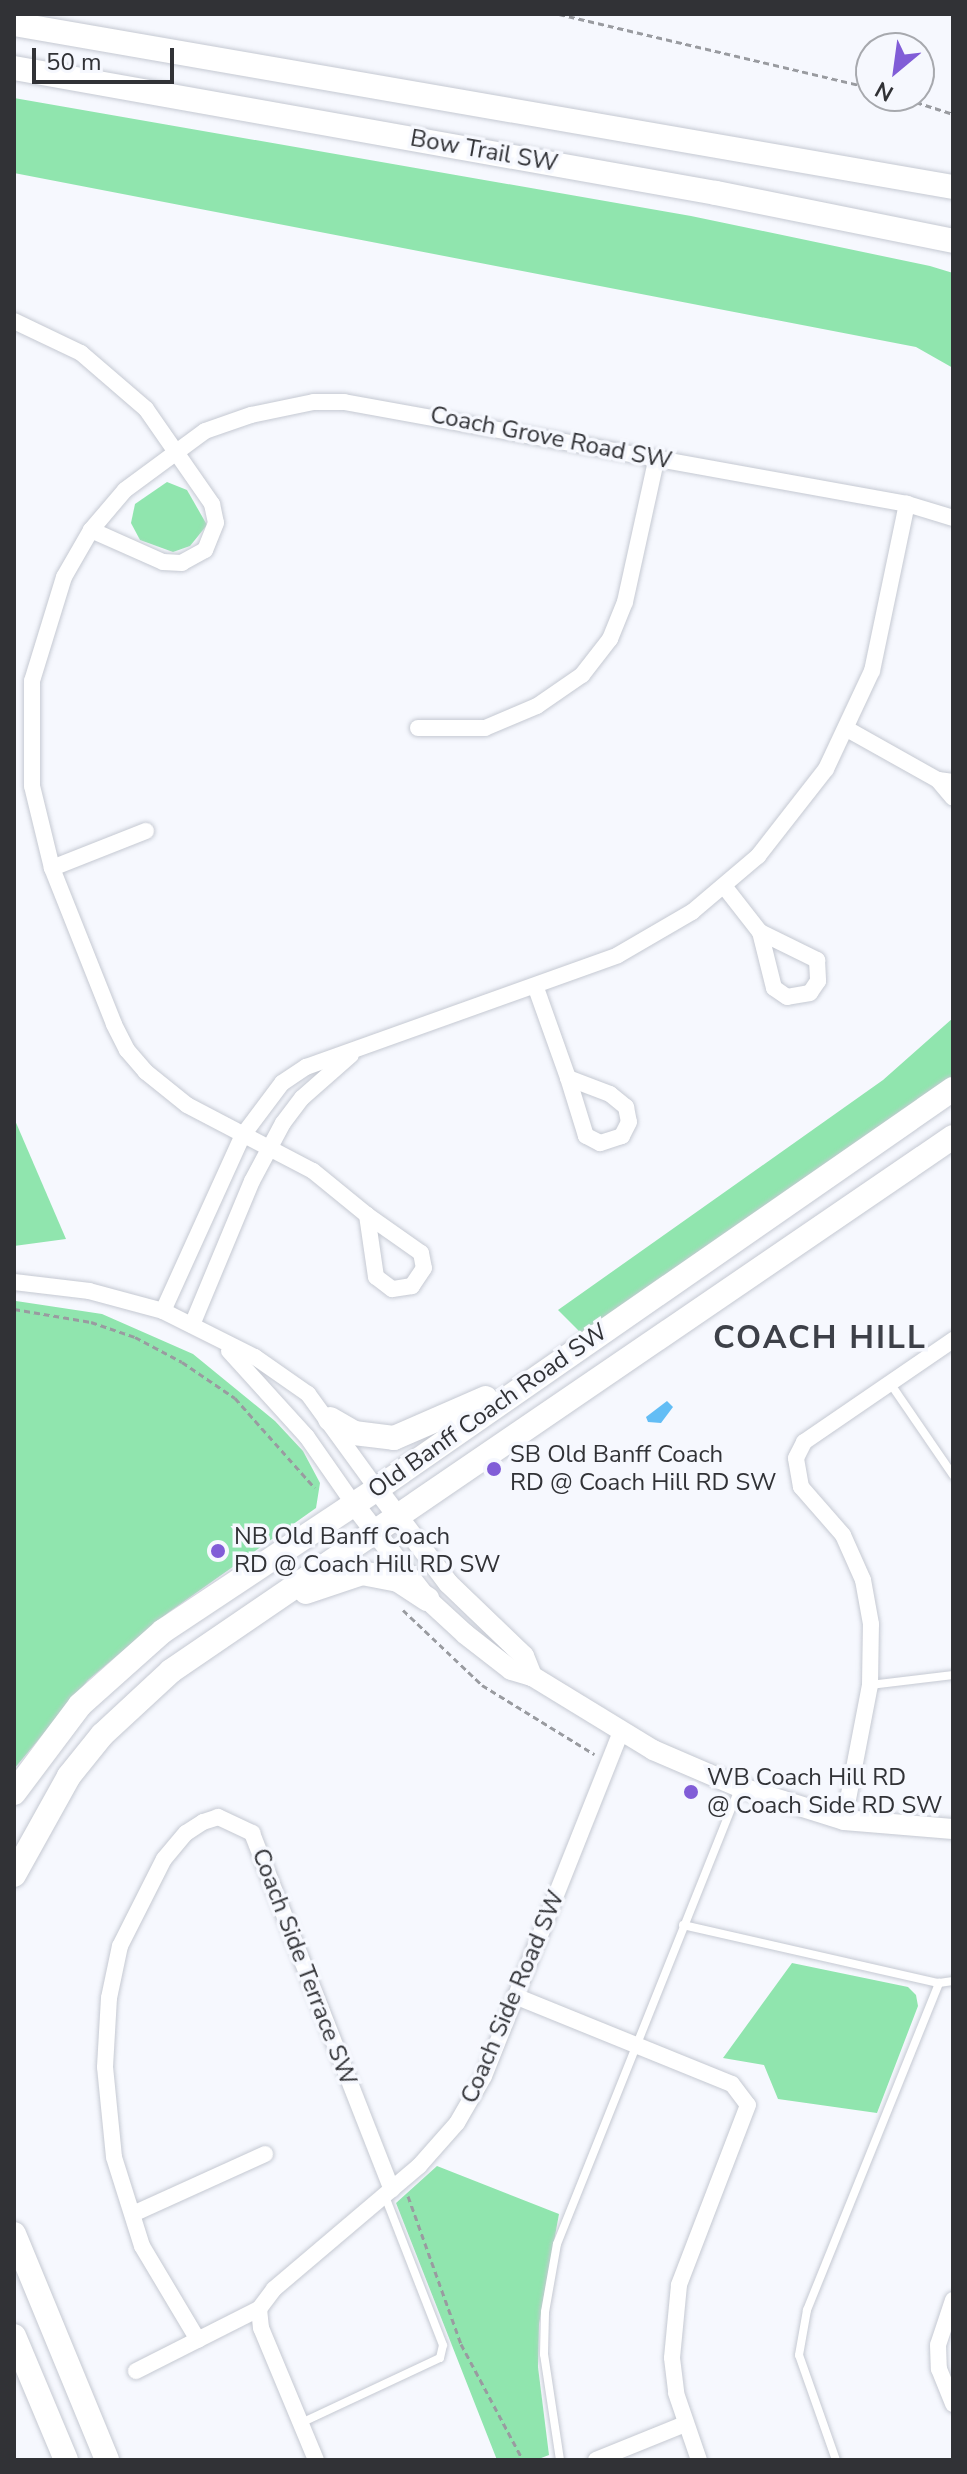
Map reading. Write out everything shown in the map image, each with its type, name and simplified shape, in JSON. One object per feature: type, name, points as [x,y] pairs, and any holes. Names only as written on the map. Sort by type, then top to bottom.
[{"type":"main road","name":"Bow Trail SW","points":[[14,24],[953,187]]},
{"type":"main road","name":"Bow Trail SW","points":[[14,68],[916,231],[953,243]]},
{"type":"main road","name":"Old Banff Coach Road SW","points":[[14,1793],[62,1726],[118,1668],[194,1608],[377,1489],[953,1089]]},
{"type":"main road","name":"Old Banff Coach Road SW","points":[[14,1875],[43,1816],[102,1735],[171,1671],[953,1137]]},
{"type":"main road","points":[[330,1419],[354,1433],[394,1438],[553,1366]]},
{"type":"main road","points":[[229,1631],[347,1574],[398,1580],[427,1599]]},
{"type":"main road","points":[[14,2234],[107,2460]]},
{"type":"main road","points":[[14,2336],[66,2460]]},
{"type":"street","points":[[14,321],[81,353],[115,379],[146,409],[215,514],[214,533],[205,550],[182,563],[163,562],[91,530]]},
{"type":"street","name":"Coach Grove Road SW","points":[[367,1215],[376,1277],[392,1289],[412,1286],[424,1268],[421,1253],[313,1171],[187,1105],[127,1050],[52,868],[32,786],[28,709],[53,603],[91,530],[125,490],[205,431],[251,415],[329,402],[379,405],[907,504],[953,518]]},
{"type":"street","points":[[418,728],[485,728],[537,706],[582,675],[610,639],[625,602],[657,457]]},
{"type":"street","points":[[163,1311],[243,1135],[282,1083],[306,1067],[536,988],[657,934],[724,886],[787,824],[847,729],[881,640],[907,504]]},
{"type":"street","points":[[847,729],[945,781],[953,798]]},
{"type":"street","points":[[52,868],[146,831]]},
{"type":"street","points":[[724,886],[760,932]]},
{"type":"street","points":[[536,988],[568,1078]]},
{"type":"street","points":[[192,1325],[269,1148],[302,1098],[358,1050]]},
{"type":"street","points":[[14,1282],[89,1291],[163,1311],[289,1378],[330,1419],[377,1489],[448,1583],[524,1656],[532,1676]]},
{"type":"street","points":[[844,1820],[870,1685],[871,1624],[863,1580],[843,1535],[801,1487],[795,1467],[804,1442],[953,1340]]},
{"type":"street","points":[[219,1342],[307,1437],[427,1599],[500,1662],[532,1676],[621,1732],[739,1787],[844,1820],[953,1829]]},
{"type":"street","name":"Coach Side Road SW","points":[[259,2309],[274,2289],[393,2189],[457,2123],[484,2076],[621,1732]]},
{"type":"street","name":"Coach Side Terrace SW","points":[[198,2340],[142,2246],[114,2157],[106,2104],[112,1980],[135,1911],[164,1859],[186,1833],[218,1817],[252,1833],[393,2189]]},
{"type":"street","points":[[515,1996],[634,2047],[732,2084],[748,2105],[679,2285],[672,2358],[685,2424],[699,2460]]},
{"type":"street","points":[[133,2214],[265,2154]]},
{"type":"street","points":[[953,2300],[938,2345],[939,2369],[953,2404]]},
{"type":"street","points":[[136,2371],[259,2309],[261,2328],[316,2460]]},
{"type":"street","points":[[596,2460],[685,2424]]},
{"type":"lane","points":[[890,1383],[953,1475]]},
{"type":"lane","points":[[870,1685],[953,1675]]},
{"type":"lane","points":[[560,2460],[544,2354],[547,2298],[557,2244],[739,1787]]},
{"type":"lane","points":[[683,1925],[939,1983],[953,1981]]},
{"type":"lane","points":[[836,2460],[799,2355],[807,2310],[939,1983]]},
{"type":"lane","points":[[301,2423],[440,2358],[443,2345],[393,2189]]},
{"type":"path","points":[[559,14],[855,84]]},
{"type":"path","points":[[14,1309],[91,1322],[135,1337],[182,1362],[235,1398],[315,1488]]},
{"type":"path","points":[[399,1606],[482,1685],[609,1762]]},
{"type":"path","points":[[393,2189],[461,2344],[523,2460]]},
{"type":"green space","points":[[14,98],[691,216],[930,266],[953,273],[953,368],[916,347],[14,173]]},
{"type":"green space","points":[[167,482],[187,490],[207,525],[190,546],[173,552],[140,540],[131,523],[135,504]]},
{"type":"green space","points":[[953,1018],[953,1080],[582,1334],[558,1310],[883,1080]]},
{"type":"green space","points":[[14,1118],[66,1239],[14,1246]]},
{"type":"green space","points":[[16,1301],[102,1314],[193,1354],[275,1421],[303,1451],[320,1483],[316,1508],[169,1612],[88,1680],[14,1769]]},
{"type":"green space","points":[[792,1963],[908,1987],[916,1995],[918,2006],[877,2113],[778,2099],[764,2065],[723,2058]]},
{"type":"green space","points":[[437,2166],[559,2214],[539,2324],[538,2367],[549,2455],[536,2460],[497,2460],[396,2203]]},
{"type":"water","points":[[667,1401],[673,1407],[661,1423],[648,1422],[646,1417]]},
{"type":"place","name":"SB Old Banff Coach RD @ Coach Hill RD SW","points":[[494,1469]]},
{"type":"place","name":"NB Old Banff Coach RD @ Coach Hill RD SW","points":[[218,1551]]},
{"type":"place","name":"WB Coach Hill RD @ Coach Side RD SW","points":[[691,1792]]},
{"type":"district","name":"COACH HILL","points":[[820,1338]]}]
